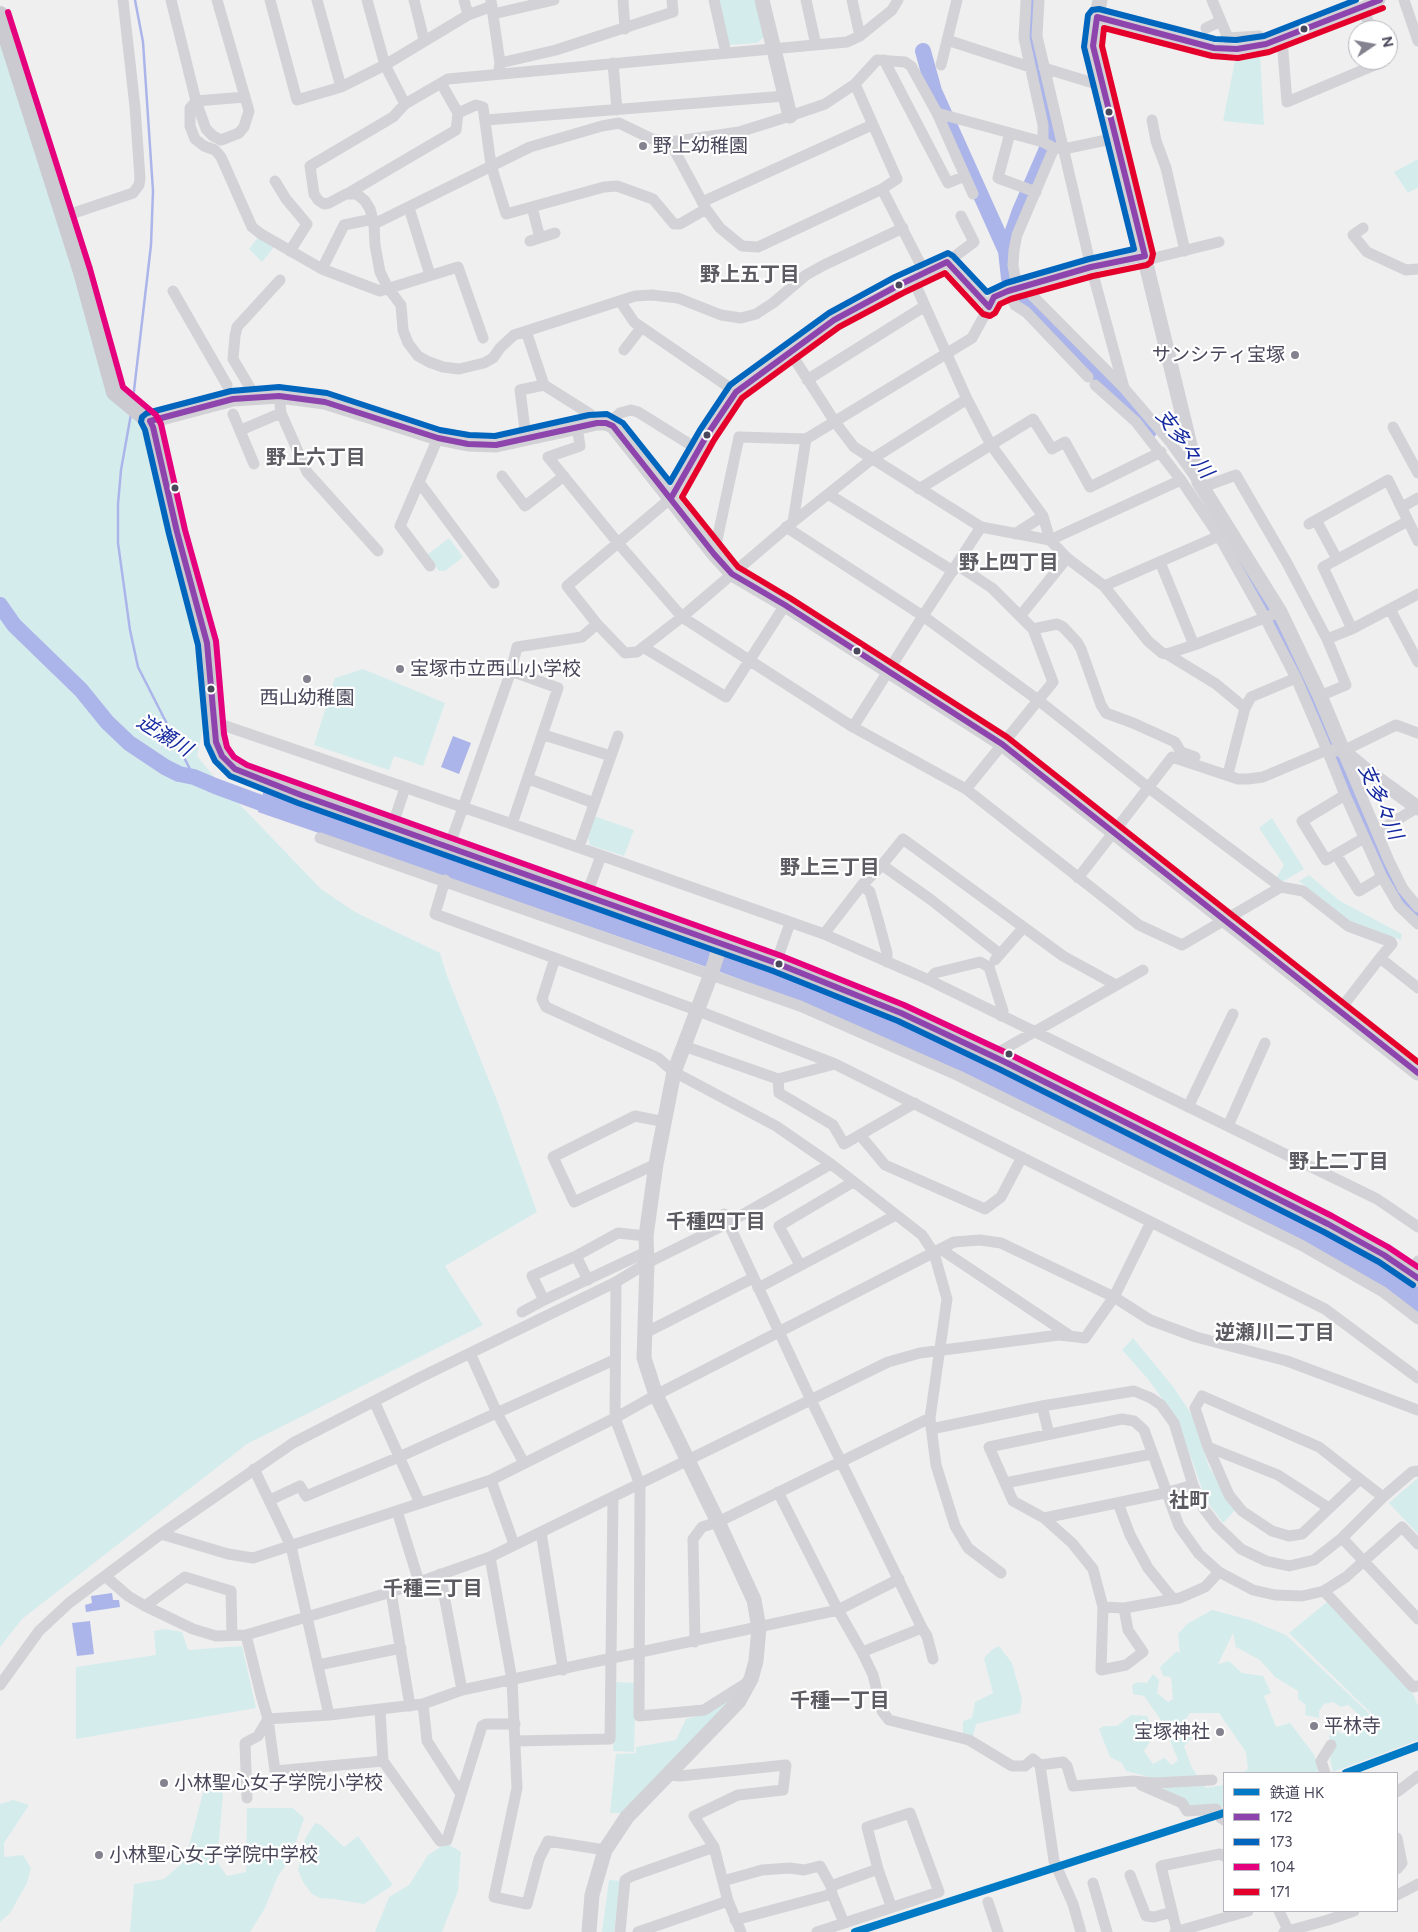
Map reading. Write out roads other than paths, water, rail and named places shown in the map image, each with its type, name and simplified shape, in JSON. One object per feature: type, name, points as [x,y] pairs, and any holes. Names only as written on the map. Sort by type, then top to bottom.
[{"type":"main road","points":[[0,15],[82,272],[115,392],[153,427],[178,532],[206,636],[214,736],[219,751],[228,763],[243,773],[776,963],[866,998],[992,1056],[1328,1224],[1415,1270]]},
{"type":"street","points":[[64,216],[133,193],[139,185],[135,107],[123,0]]},
{"type":"street","points":[[171,0],[196,101],[206,129],[213,136],[221,140],[239,133],[244,127],[249,112],[217,0]]},
{"type":"street","points":[[270,0],[297,100],[341,86],[385,65],[468,15],[492,7],[554,0]]},
{"type":"street","points":[[318,0],[341,86]]},
{"type":"street","points":[[367,0],[385,65],[405,104]]},
{"type":"street","points":[[414,0],[424,40]]},
{"type":"street","points":[[464,0],[468,15]]},
{"type":"street","points":[[623,0],[624,29]]},
{"type":"street","points":[[441,83],[458,113],[456,130],[329,203],[324,204],[318,200],[314,194],[310,166],[393,117],[405,104],[441,83],[448,79],[499,68],[673,12],[672,0]]},
{"type":"street","points":[[714,0],[726,53]]},
{"type":"street","points":[[762,0],[790,116]]},
{"type":"street","points":[[806,0],[816,44]]},
{"type":"street","points":[[852,0],[860,36]]},
{"type":"street","points":[[940,65],[957,0]]},
{"type":"street","points":[[1026,0],[1024,38],[1043,125],[1043,142]]},
{"type":"street","points":[[1039,0],[1037,36],[1059,148],[1124,388]]},
{"type":"street","points":[[1100,0],[1093,42],[1201,484]]},
{"type":"street","points":[[1212,0],[1228,38],[1259,36],[1262,45]]},
{"type":"street","points":[[1096,17],[1218,49],[1249,48],[1282,38],[1380,0]]},
{"type":"street","points":[[1404,0],[1418,41]]},
{"type":"street","points":[[499,68],[613,63],[847,42],[860,36],[892,10],[897,1]]},
{"type":"street","points":[[492,7],[499,68]]},
{"type":"street","points":[[1363,7],[1368,20]]},
{"type":"street","points":[[1206,28],[1221,21]]},
{"type":"street","points":[[1282,38],[1287,102],[1363,70]]},
{"type":"street","points":[[947,40],[1030,67]]},
{"type":"street","points":[[322,270],[344,224],[374,222],[409,208],[530,147],[602,126],[619,124],[652,139],[670,142],[739,132],[825,104],[854,84],[877,60],[905,62],[911,66],[937,113],[973,194]]},
{"type":"street","points":[[884,60],[948,183],[965,176]]},
{"type":"street","points":[[613,63],[617,110]]},
{"type":"street","points":[[1044,68],[1103,86]]},
{"type":"street","points":[[670,142],[704,206],[720,228],[742,246],[758,247],[882,189],[897,179],[854,84]]},
{"type":"street","points":[[486,120],[785,96]]},
{"type":"street","points":[[245,98],[196,101],[190,108],[190,126],[194,139],[204,146],[215,150],[221,157],[252,226],[261,234],[322,270],[380,291],[458,267],[483,338]]},
{"type":"street","points":[[458,113],[479,104],[483,107],[491,165],[506,214],[604,187],[617,186],[654,199],[674,224],[680,224],[704,206],[872,125]]},
{"type":"street","points":[[937,113],[1059,148],[1116,138]]},
{"type":"street","points":[[1152,120],[1156,141],[1166,168],[1185,250]]},
{"type":"street","points":[[1010,133],[998,178],[1036,192]]},
{"type":"street","points":[[1059,148],[1036,192],[1017,235],[1013,265],[1016,289],[1015,305],[1026,312],[1091,381],[1136,422],[1161,452],[1272,615],[1296,678],[1335,750],[1403,889],[1418,907]]},
{"type":"street","points":[[275,181],[286,199],[307,224],[290,251]]},
{"type":"street","points":[[882,189],[925,273]]},
{"type":"street","points":[[346,194],[357,194],[365,201],[370,210],[374,222],[375,245],[380,272],[388,288],[401,305],[403,330],[408,343],[418,356],[429,362],[443,367],[459,369],[484,363],[493,358],[503,344],[514,334],[635,296],[652,295],[678,298],[721,315],[740,318],[756,314],[773,304],[806,276],[824,265],[903,228]]},
{"type":"street","points":[[532,207],[535,239],[555,233]]},
{"type":"street","points":[[409,208],[430,275]]},
{"type":"street","points":[[961,216],[974,242],[947,262],[841,315],[736,392],[698,450],[671,498],[567,586],[597,624],[625,653],[637,652],[682,617],[790,524],[872,459],[967,399]]},
{"type":"street","points":[[1363,228],[1353,234],[1366,252],[1406,270],[1418,269]]},
{"type":"street","points":[[714,554],[738,437],[806,439],[972,338],[994,297],[1091,267],[1145,258],[1219,242]]},
{"type":"street","points":[[947,262],[989,307]]},
{"type":"street","points":[[913,279],[967,399],[991,445],[1043,516],[1050,540],[1067,558],[1104,586],[1148,641],[1162,653],[1167,654],[1216,684],[1245,708]]},
{"type":"street","points":[[255,396],[233,359],[237,326],[280,280]]},
{"type":"street","points":[[1016,289],[1124,388],[1171,442],[1201,484],[1272,615],[1320,696],[1335,750],[1344,795],[1382,877],[1399,906],[1418,924]]},
{"type":"street","points":[[173,290],[227,385]]},
{"type":"street","points":[[620,301],[634,322],[641,328],[736,392]]},
{"type":"street","points":[[807,380],[925,306]]},
{"type":"street","points":[[624,350],[641,328]]},
{"type":"street","points":[[526,331],[544,385],[590,414],[584,426],[580,446],[548,457],[618,543],[682,617],[853,727],[966,789],[1139,926],[1182,945],[1282,887]]},
{"type":"street","points":[[790,352],[835,422],[854,447],[981,527],[1050,540],[1181,480]]},
{"type":"street","points":[[217,368],[233,359]]},
{"type":"street","points":[[526,438],[520,390],[544,385]]},
{"type":"street","points":[[143,416],[255,396],[278,396],[326,402],[438,438],[482,445],[496,445],[584,426],[609,424],[617,429],[714,554],[732,574],[785,605],[1002,744],[1418,1073]]},
{"type":"street","points":[[278,396],[281,413],[306,472],[378,551]]},
{"type":"street","points":[[609,424],[620,413],[631,410],[638,412],[698,450]]},
{"type":"street","points":[[241,430],[281,413]]},
{"type":"street","points":[[234,414],[254,464]]},
{"type":"street","points":[[919,489],[1033,419],[1052,449],[1065,442],[1090,487],[1161,452]]},
{"type":"street","points":[[1393,427],[1418,473]]},
{"type":"street","points":[[430,566],[400,526],[438,438]]},
{"type":"street","points":[[790,524],[806,439]]},
{"type":"street","points":[[1201,484],[1236,475],[1287,563],[1327,639],[1346,684],[1320,696]]},
{"type":"street","points":[[502,476],[525,506],[564,476]]},
{"type":"street","points":[[1338,559],[1313,522],[1388,480],[1418,541]]},
{"type":"street","points":[[419,482],[494,584]]},
{"type":"street","points":[[828,494],[992,588],[1033,628],[1053,682],[966,789]]},
{"type":"street","points":[[1402,507],[1418,498]]},
{"type":"street","points":[[1015,534],[1043,516]]},
{"type":"street","points":[[1352,629],[1323,567],[1408,521]]},
{"type":"street","points":[[790,524],[923,616],[1038,700],[1149,788],[1282,887],[1303,891],[1348,926],[1391,942],[1392,944],[1339,1012]]},
{"type":"street","points":[[853,727],[887,671],[981,527]]},
{"type":"street","points":[[1104,586],[1219,536]]},
{"type":"street","points":[[1021,615],[1067,558]]},
{"type":"street","points":[[1160,562],[1194,645]]},
{"type":"street","points":[[1327,639],[1352,629],[1418,594]]},
{"type":"street","points":[[643,647],[726,697],[785,605]]},
{"type":"street","points":[[1390,609],[1418,662]]},
{"type":"street","points":[[1167,654],[1272,615]]},
{"type":"street","points":[[449,847],[511,671],[517,647],[582,637],[597,624]]},
{"type":"street","points":[[1033,628],[1058,624],[1078,642],[1106,714],[1133,722],[1175,742],[1181,752],[1230,770],[1238,779]]},
{"type":"street","points":[[511,671],[558,688],[544,735],[512,824]]},
{"type":"street","points":[[1230,770],[1245,708],[1251,697],[1296,678]]},
{"type":"street","points":[[214,722],[579,847],[824,934],[929,980],[1377,1199],[1418,1227]]},
{"type":"street","points":[[1078,878],[1172,757],[1238,779],[1263,777],[1396,725],[1418,733]]},
{"type":"street","points":[[544,735],[611,756]]},
{"type":"street","points":[[579,847],[618,736]]},
{"type":"street","points":[[1335,750],[1418,808],[1376,832]]},
{"type":"street","points":[[528,779],[594,803]]},
{"type":"street","points":[[392,827],[405,788]]},
{"type":"street","points":[[1344,795],[1302,821],[1326,860],[1364,838]]},
{"type":"street","points":[[320,838],[445,880],[800,1006],[968,1080],[1301,1245],[1383,1292],[1418,1319]]},
{"type":"street","points":[[824,934],[862,884],[882,865],[903,840],[1063,956],[1116,985]]},
{"type":"street","points":[[1336,854],[1359,891],[1382,877]]},
{"type":"street","points":[[586,896],[601,856]]},
{"type":"street","points":[[882,865],[930,899],[1000,954]]},
{"type":"street","points":[[445,880],[435,914],[696,1010],[835,1064],[1325,1309],[1418,1378]]},
{"type":"street","points":[[862,884],[870,892],[880,923],[887,953],[887,962]]},
{"type":"street","points":[[776,963],[790,923]]},
{"type":"street","points":[[989,967],[1023,928]]},
{"type":"street","points":[[589,1932],[592,1895],[605,1850],[627,1817],[739,1701],[750,1680],[756,1661],[759,1628],[754,1600],[656,1395],[644,1358],[647,1250],[656,1164],[674,1072],[721,944]]},
{"type":"street","points":[[555,958],[542,998],[546,1007],[658,1058],[674,1072],[776,1126],[831,1164],[922,1235],[938,1251],[1071,1336]]},
{"type":"street","points":[[1380,958],[1418,988]]},
{"type":"street","points":[[929,980],[935,973],[977,961],[989,967],[1003,1011],[1001,1016]]},
{"type":"street","points":[[992,1056],[1144,970]]},
{"type":"street","points":[[1188,1107],[1233,1014]]},
{"type":"street","points":[[1228,1126],[1265,1043]]},
{"type":"street","points":[[684,1046],[778,1079],[835,1064]]},
{"type":"street","points":[[778,1079],[780,1093],[833,1124],[844,1144],[915,1103]]},
{"type":"street","points":[[656,1164],[574,1202],[553,1157],[635,1116],[664,1122]]},
{"type":"street","points":[[860,1135],[885,1165],[985,1209],[1001,1197],[1022,1158]]},
{"type":"street","points":[[522,1312],[647,1250],[726,1219],[831,1164]]},
{"type":"street","points":[[800,1265],[779,1226],[853,1182]]},
{"type":"street","points":[[645,1333],[755,1283],[800,1265],[896,1215]]},
{"type":"street","points":[[726,1219],[811,1400],[927,1636],[934,1659]]},
{"type":"street","points":[[105,1576],[128,1596],[145,1606],[192,1629],[216,1636],[246,1634],[391,1592],[490,1557],[888,1362],[920,1353],[1059,1335],[1085,1338],[1114,1297],[1151,1222]]},
{"type":"street","points":[[544,1300],[532,1276],[618,1234],[647,1250]]},
{"type":"street","points":[[161,1534],[228,1554],[253,1558],[491,1480],[615,1418],[656,1395],[954,1242],[980,1240],[1002,1243],[1114,1297],[1150,1320],[1196,1337],[1287,1361],[1418,1410]]},
{"type":"street","points":[[0,1685],[38,1631],[69,1603],[161,1534],[254,1469],[293,1444],[374,1401],[616,1282],[647,1250]]},
{"type":"street","points":[[938,1251],[947,1299],[931,1423],[936,1465],[955,1526],[968,1548],[1000,1573]]},
{"type":"street","points":[[576,1256],[588,1280]]},
{"type":"street","points":[[616,1282],[615,1418],[640,1485],[639,1716],[704,1710],[750,1680]]},
{"type":"street","points":[[470,1353],[497,1413],[524,1463]]},
{"type":"street","points":[[270,1500],[300,1486],[306,1496],[399,1457],[614,1360]]},
{"type":"street","points":[[695,1642],[693,1540],[702,1527],[718,1522],[842,1460],[931,1423],[1134,1391],[1151,1398],[1161,1405],[1174,1423],[1193,1485],[1204,1509],[1217,1526],[1241,1548],[1266,1561],[1289,1566],[1314,1560],[1342,1538],[1383,1497],[1412,1472],[1418,1471]]},
{"type":"street","points":[[1360,1479],[1302,1534],[1289,1536],[1272,1531],[1242,1511],[1229,1495],[1208,1447],[1195,1408],[1202,1396],[1318,1447],[1360,1479],[1383,1497]]},
{"type":"street","points":[[374,1401],[420,1504]]},
{"type":"street","points":[[1042,1406],[1049,1434]]},
{"type":"street","points":[[1124,1608],[1128,1630],[1143,1652],[1126,1665],[1101,1670],[1103,1607],[1093,1569],[1072,1543],[1044,1518],[1013,1501],[989,1447],[1122,1419],[1134,1421],[1144,1430],[1165,1493],[1179,1526],[1199,1554],[1219,1572],[1253,1590],[1275,1595],[1302,1596],[1324,1591],[1346,1577],[1402,1527],[1418,1544]]},
{"type":"street","points":[[1208,1447],[1278,1475],[1329,1508]]},
{"type":"street","points":[[1005,1483],[1152,1454]]},
{"type":"street","points":[[254,1469],[291,1546],[329,1715]]},
{"type":"street","points":[[491,1480],[514,1544]]},
{"type":"street","points":[[1044,1518],[1165,1493],[1193,1485]]},
{"type":"street","points":[[778,1492],[838,1610],[862,1652],[873,1675],[882,1711],[890,1720],[969,1740],[1012,1766],[1024,1766],[1033,1759],[1042,1764],[1063,1762],[1067,1766],[1073,1786],[1133,1781],[1154,1783],[1212,1780]]},
{"type":"street","points":[[516,1741],[610,1739],[613,1498]]},
{"type":"street","points":[[1118,1503],[1130,1535],[1144,1560],[1173,1599]]},
{"type":"street","points":[[397,1511],[419,1582]]},
{"type":"street","points":[[541,1532],[563,1670]]},
{"type":"street","points":[[1342,1538],[1418,1619]]},
{"type":"street","points":[[490,1557],[512,1680],[517,1788],[494,1897],[527,1904],[539,1859],[548,1841],[605,1850]]},
{"type":"street","points":[[1103,1607],[1124,1608],[1173,1599],[1205,1588],[1219,1572]]},
{"type":"street","points":[[440,1574],[462,1690]]},
{"type":"street","points":[[145,1606],[184,1577],[231,1591],[232,1636]]},
{"type":"street","points":[[268,1719],[329,1715],[423,1704],[462,1690],[695,1642],[838,1610],[899,1580]]},
{"type":"street","points":[[1324,1591],[1414,1687],[1418,1686]]},
{"type":"street","points":[[391,1592],[410,1706]]},
{"type":"street","points":[[862,1652],[922,1628]]},
{"type":"street","points":[[246,1634],[260,1695],[268,1719],[275,1771],[382,1761]]},
{"type":"street","points":[[318,1665],[401,1648]]},
{"type":"street","points":[[423,1704],[427,1741],[461,1794]]},
{"type":"street","points":[[380,1710],[382,1761],[440,1842],[447,1840],[482,1726],[486,1724],[515,1724]]},
{"type":"street","points":[[247,1798],[245,1743],[258,1736],[268,1719]]},
{"type":"street","points":[[1325,1772],[1321,1761],[1331,1745]]},
{"type":"street","points":[[1042,1764],[1054,1861],[1072,1904],[1081,1932]]},
{"type":"street","points":[[668,1775],[680,1776],[786,1765],[783,1790],[738,1795],[694,1816],[714,1847],[728,1901],[741,1932]]},
{"type":"street","points":[[1398,1791],[1418,1776]]},
{"type":"street","points":[[1133,1781],[1182,1803],[1187,1811],[1216,1809],[1223,1819]]},
{"type":"street","points":[[817,1932],[891,1906],[939,1892],[910,1813],[867,1827],[878,1869],[891,1906]]},
{"type":"street","points":[[1398,1843],[1402,1863],[1398,1868]]},
{"type":"street","points":[[620,1932],[625,1880],[714,1847]]},
{"type":"street","points":[[1223,1856],[1220,1854],[1161,1866],[1176,1932],[1245,1912]]},
{"type":"street","points":[[723,1881],[762,1870],[790,1868],[804,1870],[820,1866],[844,1922]]},
{"type":"street","points":[[735,1920],[831,1890],[878,1869]]},
{"type":"street","points":[[1130,1875],[1146,1916],[1154,1917],[1172,1912]]},
{"type":"street","points":[[1093,1883],[1107,1932]]},
{"type":"street","points":[[1398,1894],[1418,1884]]},
{"type":"street","points":[[638,1932],[728,1901]]},
{"type":"street","points":[[988,1902],[998,1932]]},
{"type":"street","points":[[1279,1912],[1287,1932],[1351,1912]]},
{"type":"water","points":[[453,736],[471,743],[459,774],[441,767]]},
{"type":"water","points":[[264,789],[887,1012],[1320,1224],[1418,1285],[1418,1316],[1356,1272],[804,1004],[718,971],[258,812]]},
{"type":"water","points":[[112,1593],[113,1600],[119,1600],[120,1607],[86,1612],[85,1605],[92,1603],[91,1596]]},
{"type":"water","points":[[90,1621],[94,1654],[77,1656],[72,1623]]},
{"type":"waterway","points":[[133,399],[151,245],[153,191],[143,42],[135,0]]},
{"type":"waterway","name":"支多々川","points":[[1032,0],[1029,32],[1051,133],[1046,151],[1020,211],[1006,251],[1009,278],[1023,301],[1131,408],[1149,431]]},
{"type":"waterway","points":[[923,51],[934,91],[1006,251]]},
{"type":"waterway","points":[[131,414],[121,470],[118,504],[118,543],[130,630],[138,667],[194,777]]},
{"type":"waterway","name":"支多々川","points":[[1238,557],[1277,625],[1398,894],[1418,918]]},
{"type":"waterway","name":"逆瀬川","points":[[0,605],[14,625],[81,690],[107,722],[129,743],[179,774],[194,777],[280,810]]},
{"type":"rail line","name":"HK","points":[[1349,1772],[1418,1746]]},
{"type":"rail line","name":"HK","points":[[855,1932],[1223,1813]]},
{"type":"place","name":"野上幼稚園","points":[[643,146]]},
{"type":"place","name":"サンシティ宝塚","points":[[1295,355]]},
{"type":"place","name":"宝塚市立西山小学校","points":[[400,669]]},
{"type":"place","name":"西山幼稚園","points":[[307,679]]},
{"type":"place","name":"平林寺","points":[[1314,1726]]},
{"type":"place","name":"宝塚神社","points":[[1220,1732]]},
{"type":"place","name":"小林聖心女子学院小学校","points":[[164,1783]]},
{"type":"place","name":"小林聖心女子学院中学校","points":[[99,1855]]},
{"type":"district","name":"野上五丁目","points":[[750,275]]},
{"type":"district","name":"野上六丁目","points":[[316,458]]},
{"type":"district","name":"野上四丁目","points":[[1009,563]]},
{"type":"district","name":"野上三丁目","points":[[830,868]]},
{"type":"district","name":"野上二丁目","points":[[1339,1162]]},
{"type":"district","name":"千種四丁目","points":[[716,1222]]},
{"type":"district","name":"逆瀬川二丁目","points":[[1275,1333]]},
{"type":"district","name":"社町","points":[[1189,1501]]},
{"type":"district","name":"千種三丁目","points":[[433,1589]]},
{"type":"district","name":"千種一丁目","points":[[840,1701]]}]
